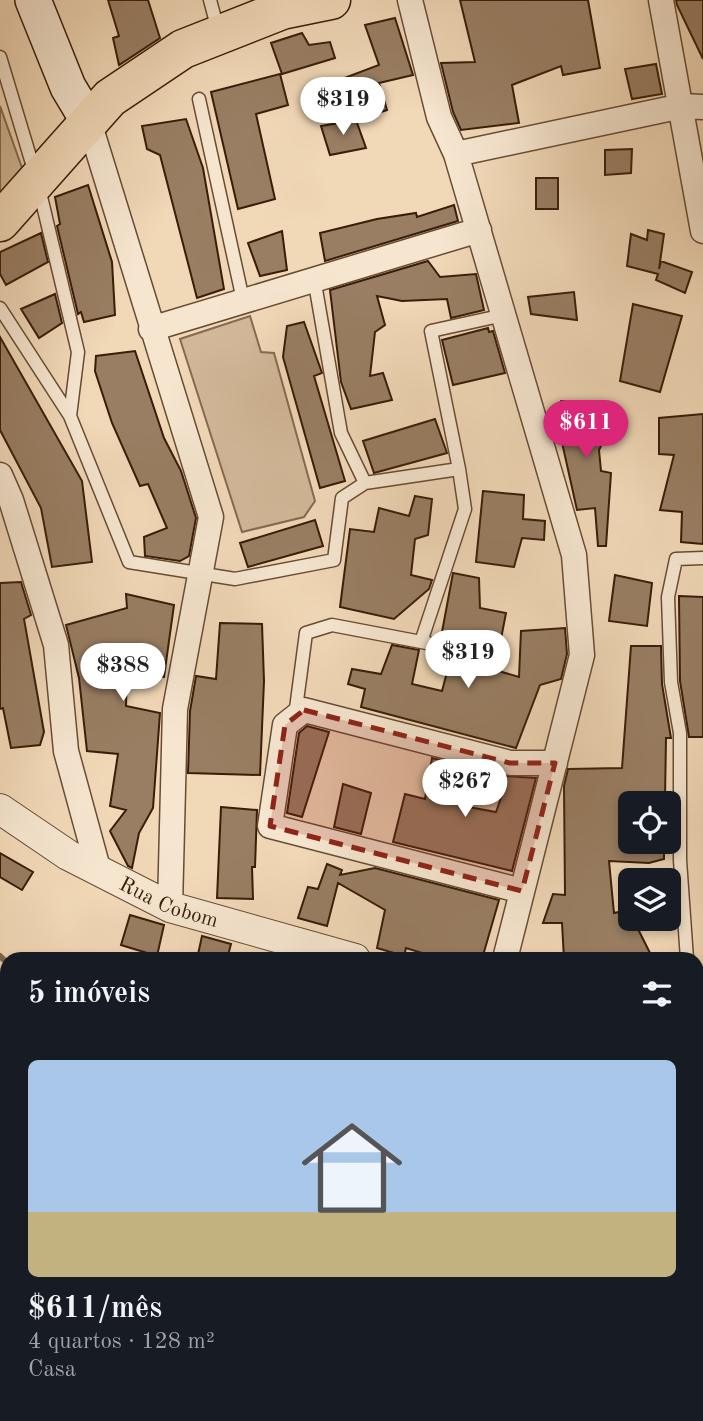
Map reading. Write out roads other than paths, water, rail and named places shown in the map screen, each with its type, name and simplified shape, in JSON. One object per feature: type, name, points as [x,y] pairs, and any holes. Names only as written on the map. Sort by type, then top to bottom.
[{"type":"main road","points":[[33,0],[68,87],[89,122]]},
{"type":"main road","points":[[0,222],[120,90],[183,49],[214,17],[282,10],[331,0]]},
{"type":"street","points":[[410,0],[439,117],[456,154],[574,555],[582,655],[507,952]]},
{"type":"street","points":[[661,0],[693,107],[703,231]]},
{"type":"street","points":[[456,154],[693,107]]},
{"type":"street","points":[[89,122],[211,517],[175,709],[170,906]]},
{"type":"street","points":[[151,329],[479,230]]},
{"type":"street","points":[[0,475],[7,512],[56,645],[66,751],[99,872]]},
{"type":"street","points":[[522,891],[270,826],[285,725],[304,710],[510,763],[555,763]]},
{"type":"street","name":"Rua Cobom","points":[[0,809],[99,872],[170,906],[331,952]]},
{"type":"lane","points":[[0,57],[37,180],[78,352],[70,416]]},
{"type":"lane","points":[[200,99],[243,300]]},
{"type":"lane","points":[[314,278],[341,433],[365,483]]},
{"type":"lane","points":[[0,308],[70,416],[129,562],[234,579],[334,560],[342,498],[365,483],[460,469]]},
{"type":"lane","points":[[421,642],[465,509],[460,469],[431,331],[504,315]]},
{"type":"lane","points":[[687,952],[680,860],[680,733],[671,682],[668,597],[676,559],[703,558]]},
{"type":"lane","points":[[295,717],[306,633],[332,625],[500,657]]}]
